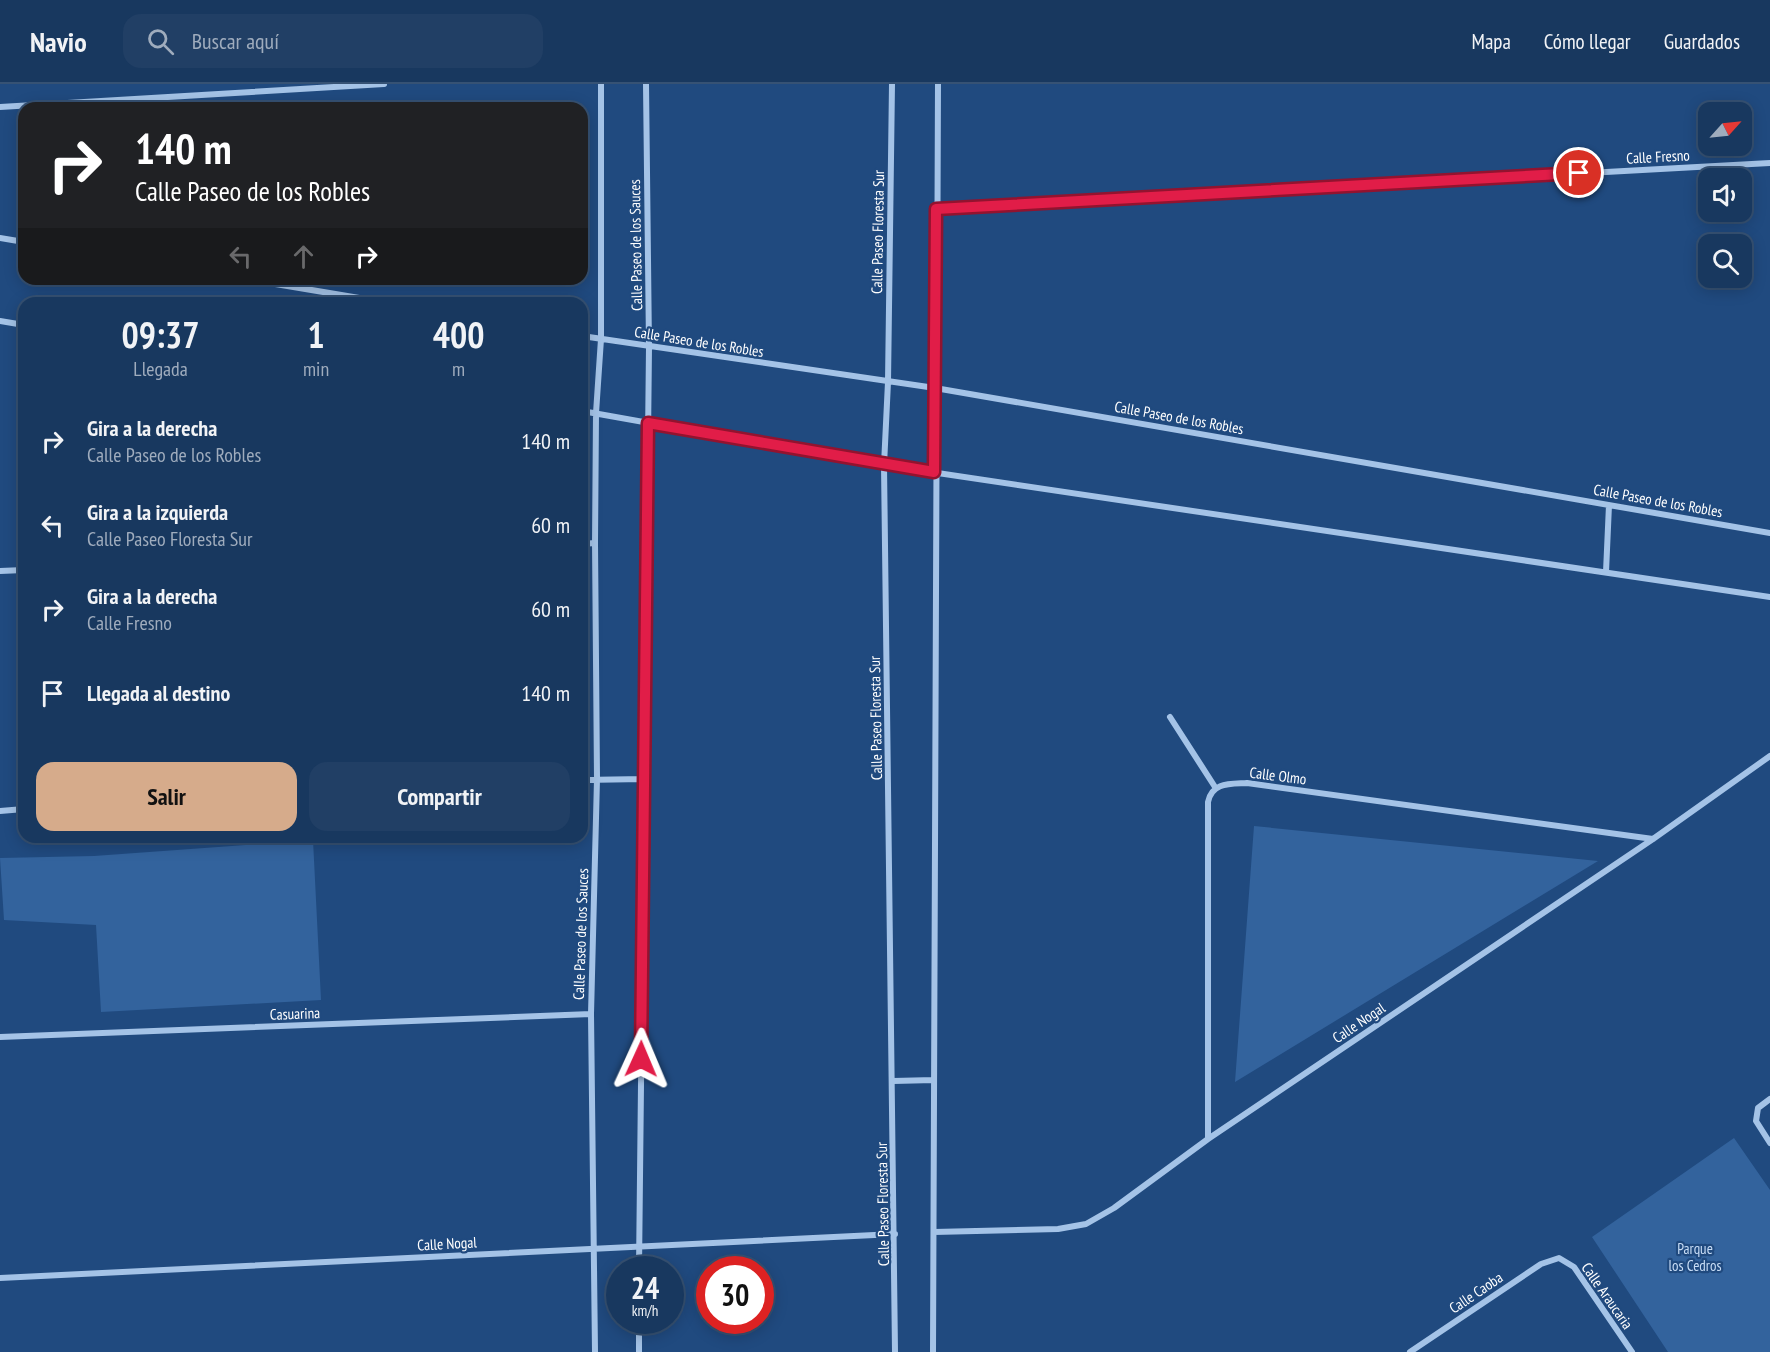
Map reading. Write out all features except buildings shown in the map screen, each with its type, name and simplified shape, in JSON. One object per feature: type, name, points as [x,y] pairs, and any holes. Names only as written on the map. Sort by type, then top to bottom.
[{"type":"street","points":[[83,102],[384,84]]},
{"type":"street","name":"Calle Paseo de los Sauces","points":[[595,1352],[596,1248],[591,1014],[597,779],[595,543],[596,413],[601,339],[601,84]]},
{"type":"street","name":"Calle Paseo de los Sauces","points":[[639,1256],[649,346],[646,84]]},
{"type":"street","name":"Calle Paseo Floresta Sur","points":[[892,84],[888,382],[884,465],[895,1352]]},
{"type":"street","points":[[933,1352],[934,472],[938,84]]},
{"type":"street","points":[[0,107],[18,106]]},
{"type":"street","name":"Calle Fresno","points":[[936,209],[1770,163]]},
{"type":"street","points":[[0,238],[18,241]]},
{"type":"street","points":[[282,285],[353,297]]},
{"type":"street","points":[[0,321],[18,324]]},
{"type":"street","name":"Calle Paseo de los Robles","points":[[588,337],[935,388],[1770,533]]},
{"type":"street","points":[[588,412],[884,465],[1770,597]]},
{"type":"street","points":[[1606,572],[1609,505]]},
{"type":"street","points":[[588,544],[595,543]]},
{"type":"street","points":[[0,571],[18,570]]},
{"type":"street","points":[[1170,717],[1215,788],[1210,793],[1208,802],[1208,1139]]},
{"type":"street","name":"Calle Nogal","points":[[934,1232],[1058,1229],[1086,1224],[1114,1208],[1208,1139],[1653,839],[1770,756]]},
{"type":"street","points":[[588,780],[644,779]]},
{"type":"street","name":"Calle Olmo","points":[[1215,788],[1247,783],[1653,839]]},
{"type":"street","points":[[0,811],[18,810]]},
{"type":"street","name":"Casuarina","points":[[0,1037],[591,1014]]},
{"type":"street","points":[[893,1081],[934,1080]]},
{"type":"street","points":[[1770,1099],[1756,1114],[1756,1121],[1770,1143]]},
{"type":"street","name":"Calle Nogal","points":[[0,1278],[895,1233]]},
{"type":"street","name":"Calle Caoba","points":[[1410,1352],[1541,1264],[1559,1258]]},
{"type":"street","name":"Calle Araucaria","points":[[1559,1258],[1574,1267],[1632,1352]]},
{"type":"street","points":[[639,1334],[639,1352]]},
{"type":"green space","points":[[1254,826],[1598,861],[1235,1082]]},
{"type":"green space","points":[[272,843],[313,843],[321,1000],[101,1012],[96,925],[4,920],[0,858],[94,856]]},
{"type":"green space","name":"Parque los Cedros","points":[[1734,1138],[1770,1190],[1770,1352],[1668,1352],[1592,1237]]},
{"type":"route","points":[[641,1059],[648,423],[934,472],[936,209],[1579,173]]}]
